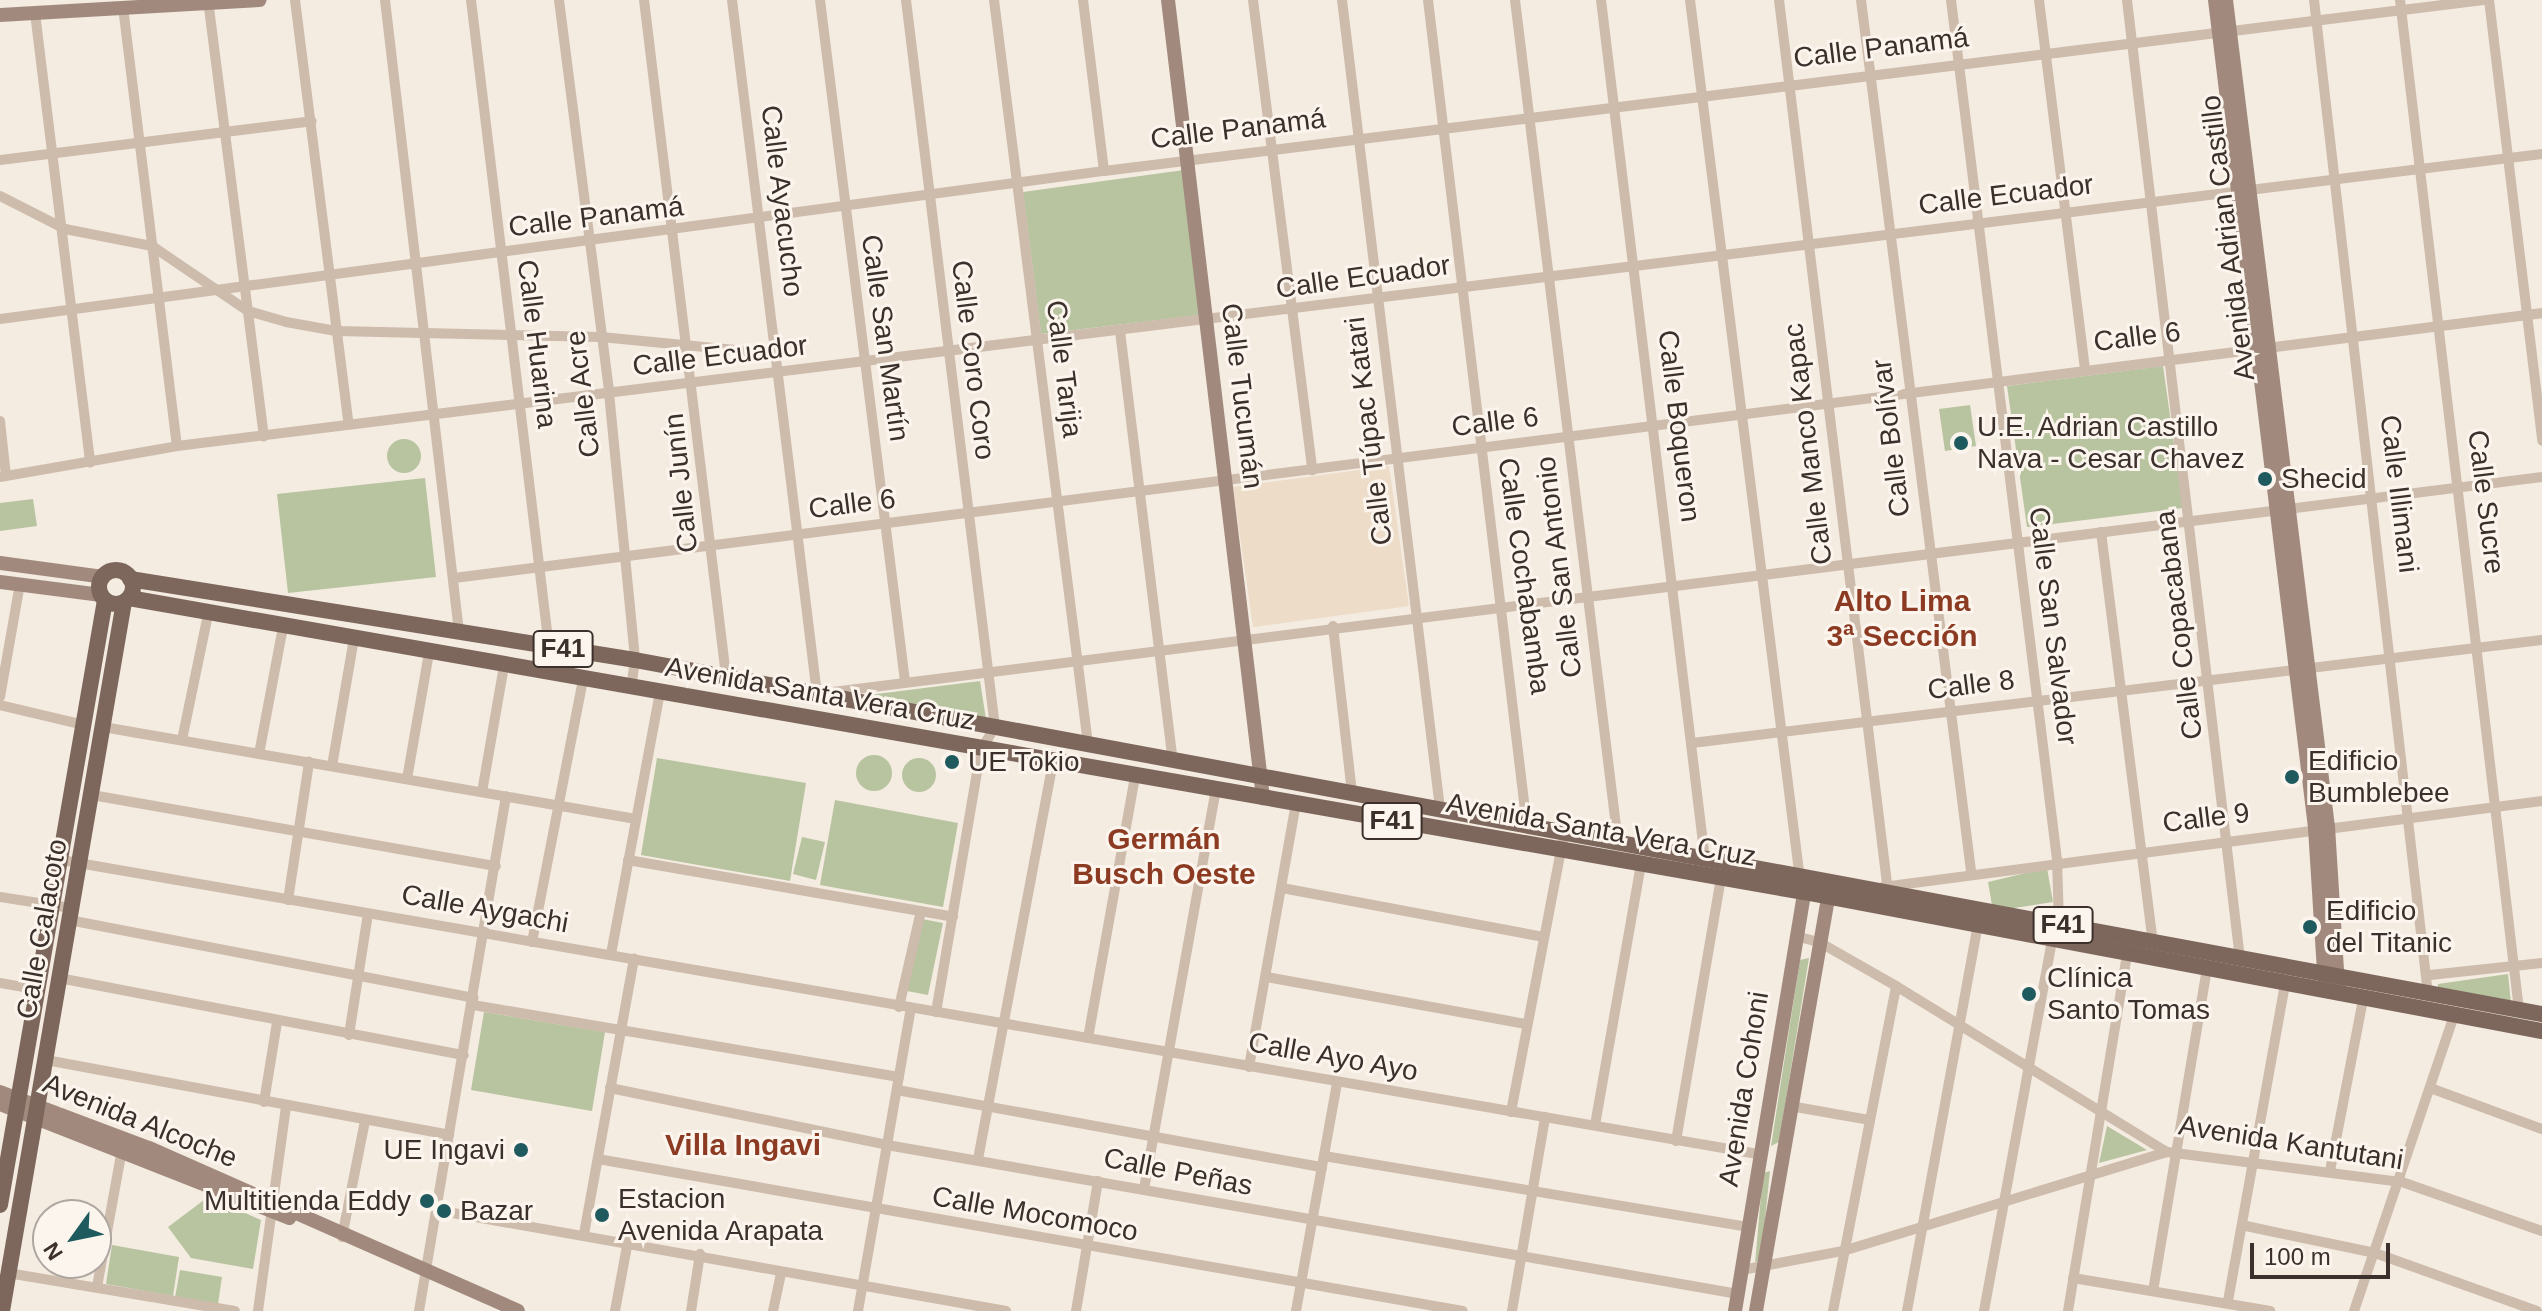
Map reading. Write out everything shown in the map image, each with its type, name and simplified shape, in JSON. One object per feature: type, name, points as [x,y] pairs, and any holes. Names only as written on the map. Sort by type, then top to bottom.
[{"type":"main road","name":"Avenida Santa Vera Cruz","points":[[103,577],[120,571],[130,579],[726,676],[1705,859],[1978,926],[2056,932]]},
{"type":"main road","name":"Calle Calacoto","points":[[0,1205],[2,1177],[39,990],[84,725],[103,598],[103,577]]},
{"type":"main road","name":"Calle Calacoto","points":[[2,1311],[130,579]]},
{"type":"main road","name":"Avenida Santa Vera Cruz","points":[[103,598],[354,639],[1721,878],[1802,884]]},
{"type":"main road","name":"Avenida Santa Vera Cruz","points":[[1830,890],[1884,887],[2056,932],[2128,946],[2207,970],[2542,1031]]},
{"type":"main road","name":"Avenida Santa Vera Cruz","points":[[2128,946],[2153,942],[2542,1014]]},
{"type":"street","points":[[0,15],[260,0]]},
{"type":"street","points":[[295,0],[349,425]]},
{"type":"street","points":[[385,0],[436,414],[459,632]]},
{"type":"street","name":"Calle Huarina","points":[[471,0],[549,647]]},
{"type":"street","name":"Calle Acre","points":[[559,0],[609,393],[635,660],[631,688]]},
{"type":"street","name":"Calle Junín","points":[[644,0],[691,345],[726,676]]},
{"type":"street","name":"Calle Ayacucho","points":[[732,0],[778,354],[795,535],[817,694]]},
{"type":"street","name":"Calle San Martín","points":[[820,0],[843,209],[867,364],[883,524],[905,681]]},
{"type":"street","name":"Calle Coro Coro","points":[[906,0],[995,727]]},
{"type":"street","name":"Calle Tarija","points":[[994,0],[1074,658],[1088,744]]},
{"type":"street","points":[[1083,0],[1104,171]]},
{"type":"street","name":"Calle Tucumán","points":[[1168,0],[1264,777],[1263,798]]},
{"type":"street","points":[[1253,0],[1312,470]]},
{"type":"street","name":"Calle Túpac Katari","points":[[1342,0],[1440,809]]},
{"type":"street","name":"Calle Cochabamba","points":[[1428,0],[1527,826]]},
{"type":"street","name":"Calle San Antonio","points":[[1515,0],[1618,842]]},
{"type":"street","name":"Calle Boqueron","points":[[1601,0],[1675,584],[1705,859]]},
{"type":"street","points":[[1690,0],[1802,884]]},
{"type":"street","name":"Calle Manco Kapac","points":[[1779,0],[1884,887]]},
{"type":"street","name":"Calle Bolívar","points":[[1861,0],[1929,553],[1954,711],[1971,871]]},
{"type":"street","name":"Calle San Salvador","points":[[1951,0],[2057,860],[2056,932],[2028,1066],[1984,1311]]},
{"type":"street","points":[[2039,0],[2063,213],[2085,368]]},
{"type":"street","name":"Calle Copacabana","points":[[2127,0],[2210,680],[2240,959]]},
{"type":"street","name":"Avenida Adrian Castillo","points":[[2215,0],[2224,32],[2260,347],[2322,827],[2333,976],[2330,994]]},
{"type":"street","name":"Avenida Adrian Castillo","points":[[2224,32],[2226,0]]},
{"type":"street","name":"Calle Illimani","points":[[2314,0],[2395,658],[2430,975],[2428,994]]},
{"type":"street","points":[[2486,0],[2542,441]]},
{"type":"street","name":"Calle Panamá","points":[[0,319],[214,288],[245,287],[1016,186],[1272,149],[1959,61],[2046,54],[2317,21],[2401,6],[2486,0]]},
{"type":"street","points":[[208,1],[264,436]]},
{"type":"street","name":"Calle Sucre","points":[[2401,6],[2519,965],[2519,1010]]},
{"type":"street","points":[[123,7],[177,446]]},
{"type":"street","points":[[35,13],[65,229],[90,463]]},
{"type":"street","points":[[0,160],[312,121]]},
{"type":"street","name":"Calle Ecuador","points":[[3,476],[177,446],[780,371],[867,364],[1291,312],[2151,200],[2542,154]]},
{"type":"street","points":[[0,196],[65,229],[152,246],[248,311],[336,331],[601,337],[778,354]]},
{"type":"street","name":"Calle 6","points":[[454,578],[1482,449],[1909,390],[2170,357],[2354,339],[2542,313]]},
{"type":"street","points":[[1120,331],[1173,760]]},
{"type":"street","points":[[2528,332],[2542,336]]},
{"type":"street","points":[[0,421],[3,476]]},
{"type":"street","points":[[817,694],[1160,647],[2542,477]]},
{"type":"street","points":[[2101,532],[2124,690],[2153,942]]},
{"type":"street","points":[[0,563],[103,577]]},
{"type":"street","points":[[0,582],[103,598]]},
{"type":"street","points":[[0,697],[20,584]]},
{"type":"street","points":[[182,740],[208,614]]},
{"type":"street","points":[[1333,626],[1352,793]]},
{"type":"street","points":[[259,754],[283,627]]},
{"type":"street","points":[[332,766],[354,639]]},
{"type":"street","name":"Calle 8","points":[[1692,743],[2542,640]]},
{"type":"street","points":[[407,779],[429,653]]},
{"type":"street","points":[[482,792],[504,666]]},
{"type":"street","points":[[532,942],[556,805],[583,679]]},
{"type":"street","points":[[611,954],[660,693]]},
{"type":"street","points":[[0,705],[84,725]]},
{"type":"street","points":[[103,727],[636,819]]},
{"type":"street","points":[[936,1012],[981,749],[995,727]]},
{"type":"street","points":[[288,900],[301,831],[309,762]]},
{"type":"street","points":[[978,1159],[1053,762]]},
{"type":"street","points":[[1088,1038],[1135,776]]},
{"type":"street","points":[[1144,1189],[1216,790]]},
{"type":"street","points":[[92,795],[496,866]]},
{"type":"street","points":[[419,1311],[506,796]]},
{"type":"street","name":"Calle 9","points":[[1884,887],[1971,871],[2542,801]]},
{"type":"street","points":[[1249,1067],[1296,804]]},
{"type":"street","points":[[1511,1112],[1525,1024],[1564,833]]},
{"type":"street","name":"Calle Aygachi","points":[[61,860],[483,931],[905,1008]]},
{"type":"street","points":[[628,860],[953,917]]},
{"type":"street","points":[[1595,1125],[1641,864]]},
{"type":"street","points":[[1676,1141],[1721,878]]},
{"type":"street","name":"Avenida Cohoni","points":[[1735,1311],[1802,884]]},
{"type":"street","points":[[1282,888],[1543,937]]},
{"type":"street","name":"Avenida Cohoni","points":[[1756,1311],[1830,890]]},
{"type":"street","points":[[0,897],[53,905],[70,914],[473,1001],[899,1077]]},
{"type":"street","points":[[858,1311],[897,1090],[905,1008],[921,911]]},
{"type":"street","points":[[349,1035],[368,914]]},
{"type":"street","points":[[1907,1311],[1978,926]]},
{"type":"street","name":"Avenida Kantutani","points":[[1795,936],[1819,942],[1896,986],[2172,1153],[2402,1182],[2541,1229]]},
{"type":"street","points":[[2068,1311],[2128,946]]},
{"type":"street","points":[[584,1234],[634,959]]},
{"type":"street","points":[[2430,975],[2542,963]]},
{"type":"street","points":[[2153,1291],[2172,1153],[2207,970]]},
{"type":"street","points":[[1267,977],[1525,1024]]},
{"type":"street","points":[[59,978],[277,1023],[464,1055]]},
{"type":"street","points":[[0,983],[39,990]]},
{"type":"street","points":[[2228,1301],[2246,1226],[2285,985]]},
{"type":"street","points":[[1833,1311],[1896,986]]},
{"type":"street","points":[[2330,1171],[2363,1000]]},
{"type":"street","name":"Calle Ayo Ayo","points":[[905,1008],[1595,1125],[1758,1156]]},
{"type":"street","points":[[2354,1311],[2402,1182],[2454,1016]]},
{"type":"street","points":[[264,1102],[277,1023]]},
{"type":"street","points":[[46,1060],[449,1135]]},
{"type":"street","points":[[1296,1311],[1337,1083]]},
{"type":"street","name":"Calle Peñas","points":[[610,1088],[887,1145],[1144,1189],[1312,1222],[1738,1294]]},
{"type":"street","points":[[2433,1089],[2542,1129]]},
{"type":"street","points":[[897,1090],[988,1110],[1532,1191],[1749,1227]]},
{"type":"street","name":"Avenida Alcoche","points":[[0,1092],[17,1106]]},
{"type":"street","name":"Avenida Alcoche","points":[[0,1104],[36,1108],[272,1209]]},
{"type":"street","points":[[1790,1106],[1869,1120]]},
{"type":"street","points":[[258,1311],[286,1107]]},
{"type":"street","name":"Avenida Alcoche","points":[[36,1108],[122,1150],[518,1311]]},
{"type":"street","points":[[1512,1311],[1545,1117]]},
{"type":"street","points":[[342,1237],[365,1121]]},
{"type":"street","points":[[97,1287],[122,1150]]},
{"type":"street","points":[[1758,1156],[1783,1152]]},
{"type":"street","points":[[1742,1270],[1763,1272],[1843,1251],[2172,1153]]},
{"type":"street","points":[[1758,1156],[1780,1168]]},
{"type":"street","name":"Calle Mocomoco","points":[[598,1159],[1087,1249],[1463,1311]]},
{"type":"street","points":[[1076,1311],[1098,1181]]},
{"type":"street","points":[[436,1210],[628,1241],[781,1272],[1006,1311]]},
{"type":"street","points":[[2246,1226],[2375,1253],[2537,1311]]},
{"type":"street","points":[[615,1311],[628,1241]]},
{"type":"street","points":[[691,1311],[700,1254]]},
{"type":"street","points":[[773,1311],[781,1272]]},
{"type":"street","points":[[8,1273],[207,1309],[235,1311]]},
{"type":"street","points":[[2073,1278],[2228,1301],[2267,1311]]},
{"type":"green space","points":[[1184,170],[1200,315],[1041,334],[1023,192]]},
{"type":"green space","points":[[2163,366],[2183,508],[2027,527],[2007,386]]},
{"type":"green space","points":[[1970,405],[1976,446],[1945,451],[1939,409]]},
{"type":"green space","points":[[404,439],[416,444],[421,456],[416,468],[404,473],[392,468],[387,456],[392,444]]},
{"type":"green space","points":[[425,478],[436,577],[288,593],[277,494]]},
{"type":"green space","points":[[33,499],[37,526],[0,531],[0,503]]},
{"type":"green space","points":[[980,681],[986,719],[853,697]]},
{"type":"green space","points":[[874,755],[887,760],[892,773],[887,786],[874,791],[861,786],[856,773],[861,760]]},
{"type":"green space","points":[[657,758],[806,783],[790,881],[641,855]]},
{"type":"green space","points":[[919,758],[931,763],[936,775],[931,787],[919,792],[907,787],[902,775],[907,763]]},
{"type":"green space","points":[[835,800],[958,823],[943,907],[820,885]]},
{"type":"green space","points":[[802,837],[825,842],[816,880],[793,874]]},
{"type":"green space","points":[[2047,868],[2053,902],[2001,910],[1992,905],[1988,882]]},
{"type":"green space","points":[[922,919],[943,923],[928,995],[907,991]]},
{"type":"green space","points":[[1809,958],[1779,1142],[1771,1146],[1800,960]]},
{"type":"green space","points":[[2508,974],[2511,1003],[2438,989],[2438,984]]},
{"type":"green space","points":[[484,1012],[605,1032],[592,1111],[471,1090]]},
{"type":"green space","points":[[2107,1126],[2147,1150],[2099,1163]]},
{"type":"green space","points":[[1770,1171],[1761,1258],[1755,1263],[1763,1173]]},
{"type":"green space","points":[[208,1197],[261,1220],[253,1269],[191,1258],[168,1227]]},
{"type":"green space","points":[[112,1245],[179,1257],[173,1296],[106,1284],[107,1279],[112,1279]]},
{"type":"green space","points":[[180,1270],[222,1277],[218,1304],[175,1297]]},
{"type":"shaded area","points":[[1389,466],[1409,606],[1253,627],[1233,487]]},
{"type":"place","name":"U.E. Adrian Castillo Nava - Cesar Chavez","points":[[1961,443]]},
{"type":"place","name":"Shecid","points":[[2265,479]]},
{"type":"place","name":"UE Tokio","points":[[952,762]]},
{"type":"place","name":"Edificio Bumblebee","points":[[2292,777]]},
{"type":"place","name":"Edificio del Titanic","points":[[2310,927]]},
{"type":"place","name":"Clínica Santo Tomas","points":[[2029,994]]},
{"type":"place","name":"UE Ingavi","points":[[521,1150]]},
{"type":"place","name":"Multitienda Eddy","points":[[427,1201]]},
{"type":"place","name":"Bazar","points":[[444,1211]]},
{"type":"place","name":"Estacion Avenida Arapata","points":[[602,1215]]},
{"type":"district","name":"Alto Lima 3ª Sección","points":[[1902,618]]},
{"type":"district","name":"Germán Busch Oeste","points":[[1164,856]]},
{"type":"district","name":"Villa Ingavi","points":[[743,1145]]}]
